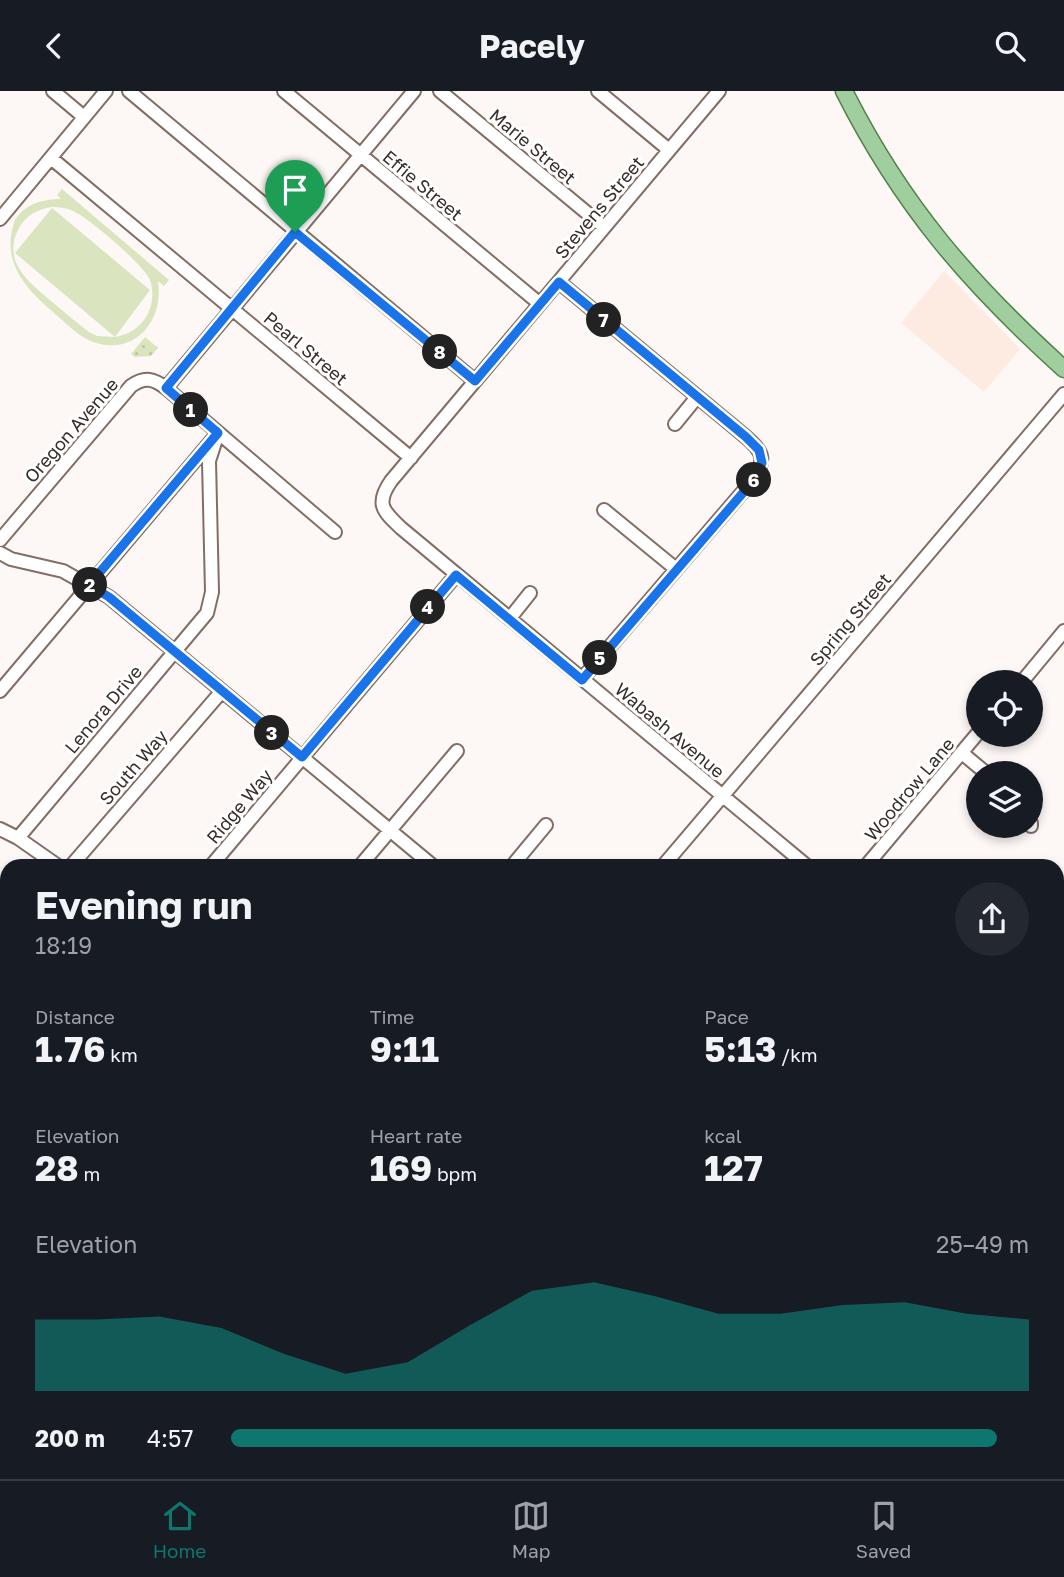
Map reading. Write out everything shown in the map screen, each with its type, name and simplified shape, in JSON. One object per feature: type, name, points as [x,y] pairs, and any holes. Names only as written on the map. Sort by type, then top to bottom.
[{"type":"main road","points":[[844,91],[883,162],[927,226],[990,300],[1064,369]]},
{"type":"street","points":[[53,91],[84,117]]},
{"type":"street","points":[[0,219],[106,91]]},
{"type":"street","points":[[129,91],[475,381]]},
{"type":"street","name":"Effie Street","points":[[284,91],[540,305]]},
{"type":"street","points":[[335,532],[166,388],[414,91]]},
{"type":"street","name":"Marie Street","points":[[440,91],[604,227]]},
{"type":"street","points":[[598,91],[669,150]]},
{"type":"street","name":"Stevens Street","points":[[384,511],[383,493],[719,91]]},
{"type":"street","name":"Pearl Street","points":[[51,158],[411,458]]},
{"type":"street","points":[[559,282],[754,445],[762,457],[754,480],[582,680]]},
{"type":"street","name":"Oregon Avenue","points":[[0,540],[131,386],[144,379],[151,379],[166,388]]},
{"type":"street","name":"Spring Street","points":[[669,859],[1064,394]]},
{"type":"street","points":[[675,424],[697,397]]},
{"type":"street","points":[[0,691],[218,433]]},
{"type":"street","name":"Lenora Drive","points":[[18,838],[207,613],[212,592],[209,461],[218,433]]},
{"type":"street","points":[[604,510],[676,569]]},
{"type":"street","name":"Wabash Avenue","points":[[384,511],[456,575],[799,859]]},
{"type":"street","points":[[0,553],[11,559],[62,571],[109,597],[424,859]]},
{"type":"street","name":"Ridge Way","points":[[217,859],[456,575]]},
{"type":"street","points":[[510,618],[530,593]]},
{"type":"street","points":[[1032,670],[1064,632]]},
{"type":"street","name":"South Way","points":[[77,859],[222,691]]},
{"type":"street","name":"Woodrow Lane","points":[[872,859],[967,747]]},
{"type":"street","points":[[366,859],[457,751]]},
{"type":"street","points":[[962,753],[972,761]]},
{"type":"street","points":[[518,859],[546,825]]},
{"type":"street","points":[[0,829],[48,859]]},
{"type":"shaded area","points":[[944,271],[1020,349],[984,392],[901,323]]},
{"type":"green space","points":[[62,189],[169,280],[164,286],[158,281],[157,308],[145,331],[135,339],[124,344],[111,345],[84,338],[33,293],[18,272],[11,248],[15,220],[35,203],[61,199],[57,195]],"holes":[[[57,207],[81,215],[127,253],[150,280],[151,304],[140,324],[120,336],[97,336],[35,287],[16,262],[13,252],[18,230],[36,211]]]},
{"type":"green space","points":[[52,208],[150,290],[115,337],[15,253]]},
{"type":"green space","points":[[145,337],[158,348],[151,356],[135,357],[131,354]]},
{"type":"route","points":[[295,232],[475,381],[559,282],[759,450],[762,463],[754,480],[582,680],[456,575],[302,757],[109,597],[89,585],[218,433],[166,388],[295,232]]}]
